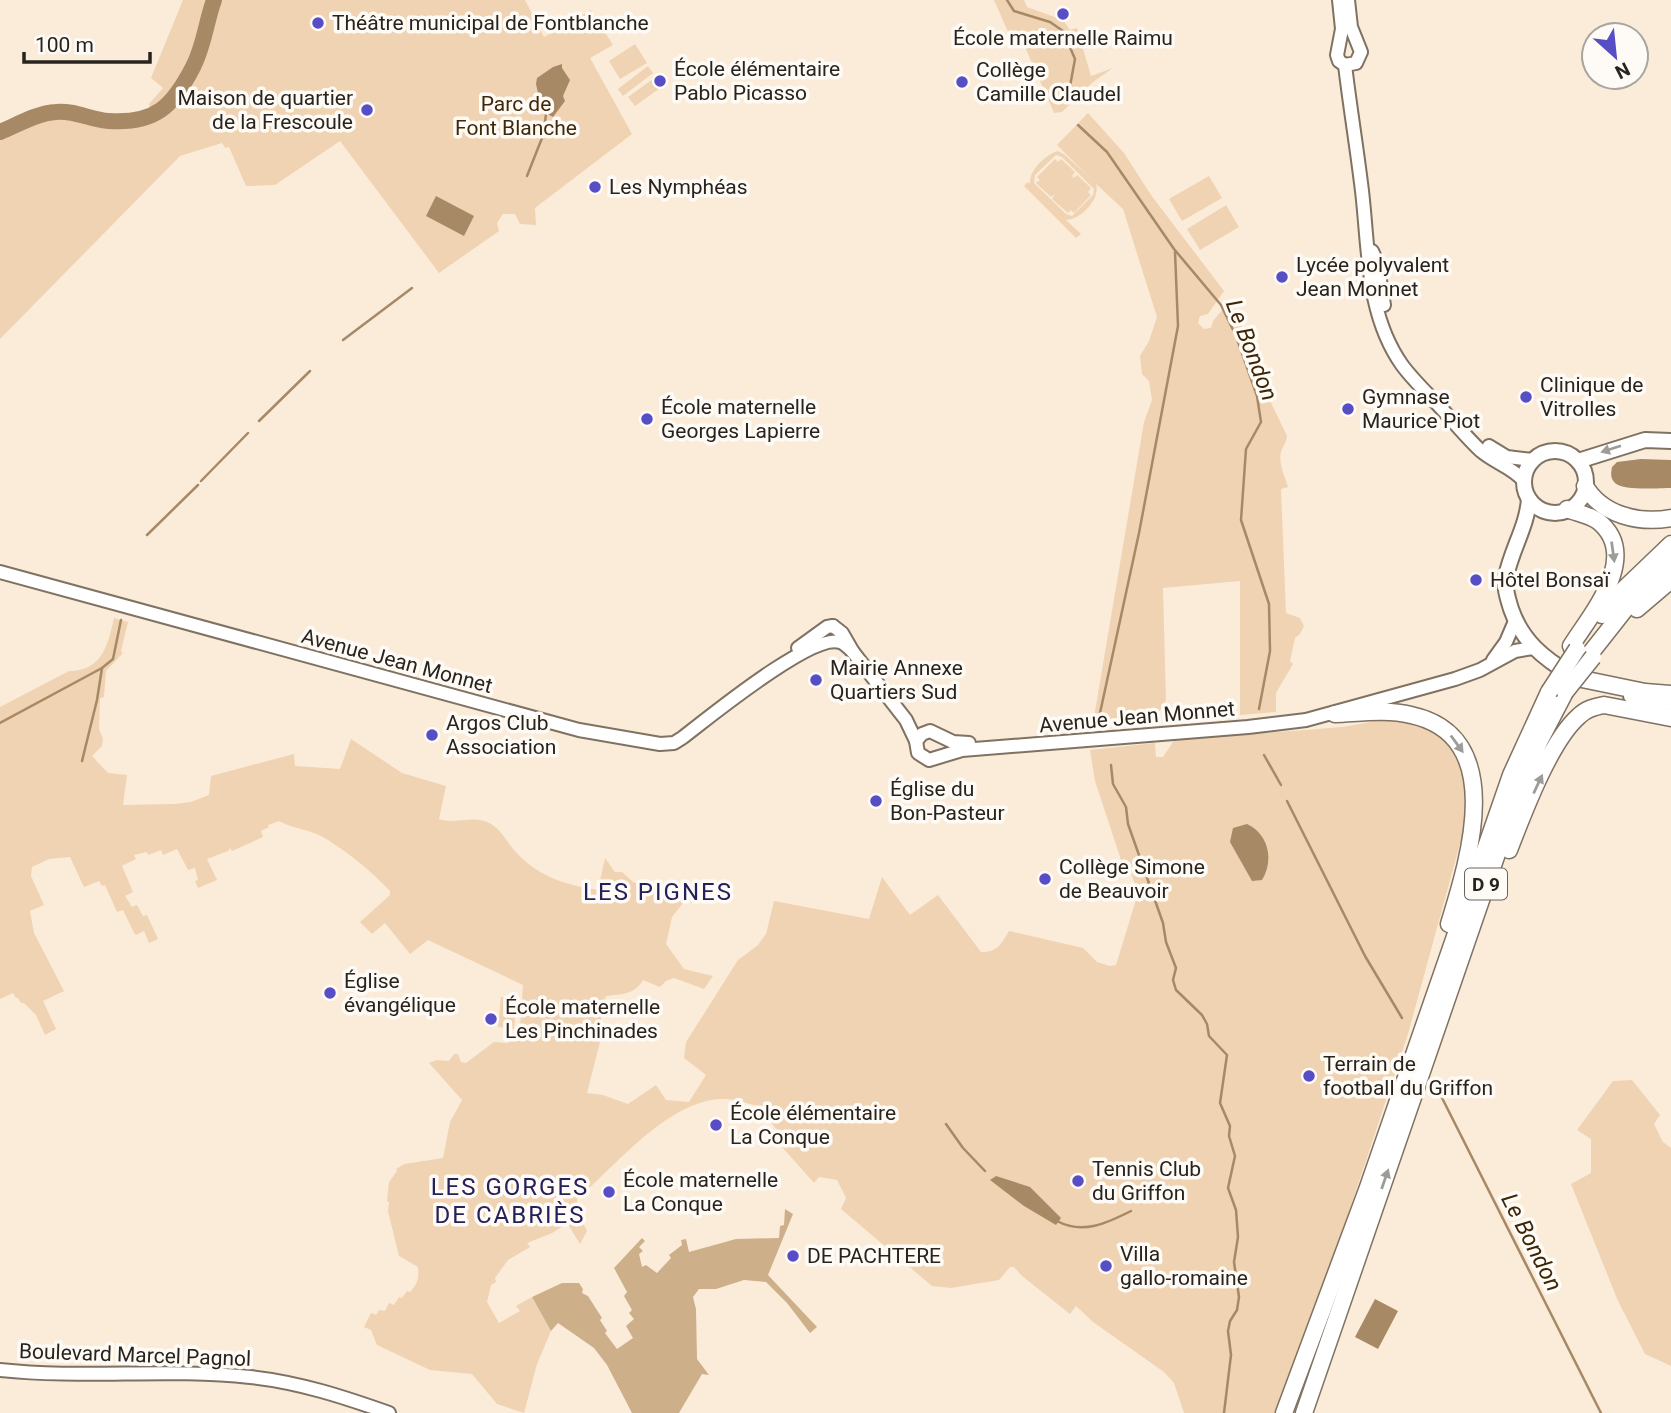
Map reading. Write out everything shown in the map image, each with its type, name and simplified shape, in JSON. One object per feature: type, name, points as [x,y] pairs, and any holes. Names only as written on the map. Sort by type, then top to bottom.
[{"type":"highway","points":[[1585,486],[1596,503],[1610,511],[1644,519],[1671,518]]},
{"type":"highway","points":[[1555,693],[1582,652],[1609,586],[1614,556],[1611,540],[1598,522],[1567,509]]},
{"type":"highway","name":"D 9","points":[[1304,1413],[1354,1244],[1367,1190],[1495,821],[1512,760],[1625,589],[1671,544]]},
{"type":"highway","name":"D 9","points":[[1582,652],[1671,562]]},
{"type":"highway","name":"D 9","points":[[1582,652],[1671,580]]},
{"type":"highway","points":[[1582,679],[1657,694],[1671,694]]},
{"type":"highway","name":"D 9","points":[[1290,1413],[1421,1074],[1555,693]]},
{"type":"highway","points":[[1421,1074],[1514,835],[1548,762],[1568,728],[1586,710],[1604,705],[1671,718]]},
{"type":"highway","points":[[1335,714],[1400,713],[1436,723],[1457,742],[1470,767],[1474,783],[1472,824],[1458,892],[1367,1190]]},
{"type":"highway","points":[[1284,1413],[1354,1244]]},
{"type":"highway","points":[[1312,1413],[1354,1244]]},
{"type":"main road","points":[[1578,461],[1645,440],[1671,441]]},
{"type":"main road","points":[[1529,499],[1542,510],[1550,512],[1567,509],[1576,504],[1585,486],[1583,470],[1578,461],[1560,451],[1541,454],[1533,460],[1525,473],[1524,481],[1529,499],[1525,527],[1506,576],[1506,594],[1515,621],[1533,648],[1553,664],[1582,679],[1630,696],[1671,703]]},
{"type":"street","points":[[1339,0],[1342,29],[1338,58],[1345,65],[1368,240],[1377,262],[1385,315],[1402,365],[1482,451],[1516,472],[1524,481]]},
{"type":"street","points":[[1345,65],[1353,65],[1359,60],[1361,52],[1351,27],[1348,0]]},
{"type":"street","points":[[1339,47],[1348,42],[1358,46]]},
{"type":"street","points":[[1440,407],[1496,452],[1507,457],[1533,460]]},
{"type":"street","name":"Avenue Jean Monnet","points":[[0,572],[579,730],[651,743],[674,743],[767,674],[808,649],[828,642],[840,642]]},
{"type":"street","points":[[1490,663],[1506,642],[1515,621]]},
{"type":"street","points":[[833,626],[840,642],[853,652]]},
{"type":"street","points":[[808,649],[833,626]]},
{"type":"street","points":[[833,626],[842,633],[853,652],[921,737]]},
{"type":"street","name":"Avenue Jean Monnet","points":[[767,674],[827,627],[833,626]]},
{"type":"street","name":"Avenue Jean Monnet","points":[[943,738],[961,744],[1103,735],[1335,714],[1455,679],[1480,670],[1515,651],[1533,648]]},
{"type":"street","points":[[935,732],[943,738],[945,747],[942,755],[934,760],[925,759],[918,753],[921,737],[935,732]]},
{"type":"street","name":"Avenue Jean Monnet","points":[[942,755],[962,750],[1103,735]]},
{"type":"street","name":"Boulevard Marcel Pagnol","points":[[0,1370],[67,1375],[168,1373],[251,1377],[339,1395],[389,1413]]},
{"type":"green space","name":"Parc de Font Blanche","points":[[183,0],[525,0],[544,37],[591,10],[613,45],[590,58],[632,134],[535,208],[536,225],[520,224],[515,214],[503,214],[497,223],[499,231],[439,273],[340,141],[275,185],[246,186],[229,147],[225,148],[222,143],[180,156],[0,339],[0,135],[50,114],[107,124],[151,120],[149,104],[163,88],[151,78]]},
{"type":"green space","points":[[994,0],[1024,0],[1027,7],[1063,20],[1070,30],[1077,28],[1091,76],[1113,68],[1093,82],[1062,112],[1054,113],[1021,38],[1012,41]]},
{"type":"green space","points":[[635,44],[647,63],[620,79],[609,61]]},
{"type":"green space","points":[[648,66],[653,73],[623,96],[618,89]]},
{"type":"green space","points":[[653,79],[660,88],[635,106],[628,97]]},
{"type":"green space","points":[[1088,113],[1124,153],[1151,195],[1224,291],[1208,314],[1200,316],[1198,323],[1204,329],[1211,328],[1213,321],[1229,302],[1239,317],[1257,374],[1287,436],[1280,456],[1288,487],[1281,489],[1286,613],[1300,618],[1304,626],[1295,638],[1290,661],[1293,664],[1276,693],[1276,712],[1240,715],[1240,581],[1163,588],[1166,700],[1153,723],[1093,723],[1144,422],[1152,400],[1149,381],[1142,374],[1140,356],[1149,341],[1157,317],[1123,209],[1096,184],[1093,202],[1078,216],[1066,220],[1081,234],[1076,238],[1024,186],[1028,182],[1030,184],[1032,174],[1039,164],[1057,151],[1064,154],[1090,178],[1057,145]],"holes":[[[1056,155],[1062,157],[1094,189],[1093,195],[1072,216],[1066,214],[1034,183],[1035,175]]]},
{"type":"green space","points":[[1055,159],[1058,162],[1061,159],[1075,172],[1072,176],[1074,178],[1077,175],[1091,188],[1088,192],[1091,195],[1074,213],[1071,210],[1068,213],[1052,199],[1055,194],[1051,197],[1036,183],[1040,180],[1037,177]]},
{"type":"green space","points":[[1209,176],[1222,198],[1182,221],[1169,199]]},
{"type":"green space","points":[[1226,205],[1239,227],[1200,250],[1187,229]]},
{"type":"green space","points":[[114,618],[128,622],[121,651],[123,653],[106,671],[104,697],[100,698],[99,729],[103,739],[102,746],[92,756],[108,773],[127,775],[123,805],[191,802],[209,795],[211,776],[294,754],[295,766],[340,769],[351,739],[402,773],[446,786],[439,819],[478,820],[491,824],[501,832],[522,859],[552,878],[598,890],[605,858],[615,872],[622,872],[633,882],[646,887],[655,881],[683,903],[672,917],[666,944],[684,969],[713,976],[704,989],[674,978],[660,987],[643,980],[632,991],[606,996],[601,1016],[601,1038],[587,1093],[603,1095],[628,1104],[656,1085],[666,1100],[689,1102],[706,1075],[684,1058],[686,1042],[738,960],[758,945],[766,934],[774,901],[869,919],[882,877],[910,915],[938,895],[981,952],[995,949],[1009,931],[1083,948],[1097,962],[1116,965],[1138,893],[1128,865],[1123,866],[1095,781],[1090,750],[1155,743],[1156,757],[1163,757],[1175,739],[1341,727],[1387,720],[1402,721],[1433,731],[1451,746],[1461,762],[1467,818],[1408,1034],[1327,1278],[1276,1413],[1184,1413],[1174,1383],[1164,1372],[1093,1322],[1076,1306],[1070,1314],[1014,1267],[1010,1267],[999,1280],[951,1288],[932,1286],[841,1209],[846,1198],[837,1180],[819,1177],[814,1183],[782,1147],[782,1137],[759,1106],[727,1099],[702,1102],[662,1123],[577,1199],[578,1212],[587,1231],[580,1244],[566,1221],[552,1233],[527,1243],[530,1247],[508,1260],[495,1278],[496,1282],[491,1285],[487,1302],[499,1323],[520,1311],[516,1306],[532,1297],[551,1331],[537,1364],[524,1413],[497,1404],[472,1374],[430,1370],[377,1345],[371,1330],[364,1327],[371,1313],[376,1315],[379,1310],[385,1311],[389,1303],[394,1305],[399,1297],[402,1298],[407,1291],[410,1292],[418,1274],[418,1267],[399,1256],[388,1211],[389,1182],[396,1169],[404,1164],[443,1158],[450,1122],[462,1100],[429,1063],[437,1060],[449,1061],[454,1054],[458,1054],[461,1062],[466,1063],[494,1042],[508,1043],[520,1028],[523,985],[428,940],[410,954],[385,923],[372,934],[360,922],[390,895],[390,891],[360,863],[328,840],[279,821],[261,831],[263,837],[207,859],[217,880],[198,888],[195,868],[188,870],[177,849],[163,855],[161,850],[148,855],[147,852],[134,855],[136,859],[122,866],[133,892],[125,896],[132,907],[137,905],[143,916],[147,915],[158,939],[149,943],[144,931],[136,935],[134,933],[123,910],[117,912],[105,885],[102,886],[99,881],[84,887],[70,857],[49,859],[32,867],[31,876],[44,905],[30,911],[34,933],[64,991],[43,1001],[56,1029],[45,1035],[36,1015],[13,993],[0,999],[0,707],[69,671],[89,667],[102,655]]},
{"type":"green space","points":[[501,997],[517,998],[514,1029],[498,1027]]},
{"type":"green space","points":[[1632,1080],[1660,1115],[1654,1124],[1663,1142],[1671,1148],[1671,1366],[1645,1354],[1618,1301],[1571,1184],[1591,1173],[1591,1139],[1577,1130],[1613,1081]]},
{"type":"shaded area","points":[[562,64],[570,80],[563,96],[565,101],[553,117],[542,111],[537,78]]},
{"type":"shaded area","points":[[436,196],[474,216],[464,236],[426,216]]},
{"type":"shaded area","points":[[1641,459],[1671,460],[1671,488],[1633,488],[1615,483],[1611,471],[1617,462]]},
{"type":"shaded area","points":[[1247,824],[1265,841],[1268,865],[1262,880],[1252,881],[1230,842],[1233,828]]},
{"type":"shaded area","points":[[996,1176],[1030,1187],[1061,1218],[1056,1225],[1024,1206],[990,1180]]},
{"type":"shaded area","points":[[785,1209],[793,1214],[768,1275],[817,1327],[810,1333],[787,1303],[766,1282],[744,1280],[716,1289],[699,1289],[693,1297],[696,1309],[697,1359],[709,1375],[702,1374],[679,1413],[632,1413],[607,1365],[594,1348],[558,1323],[551,1331],[532,1297],[562,1283],[579,1283],[583,1289],[582,1293],[588,1296],[602,1318],[600,1320],[607,1331],[605,1333],[617,1349],[633,1338],[626,1326],[634,1319],[629,1313],[632,1310],[624,1296],[627,1292],[614,1268],[642,1238],[645,1241],[639,1247],[643,1251],[639,1254],[642,1267],[646,1265],[657,1273],[671,1258],[669,1255],[682,1245],[681,1240],[686,1239],[689,1252],[736,1239],[779,1238],[780,1226],[784,1225]]},
{"type":"shaded area","points":[[1375,1299],[1398,1311],[1378,1349],[1355,1337]]},
{"type":"waterway","points":[[0,132],[49,113],[69,112],[102,120],[125,121],[151,116],[161,110],[178,92],[193,67],[214,0]]},
{"type":"waterway","name":"Le Bondon","points":[[1007,0],[1014,11],[1050,22],[1063,31],[1075,59],[1068,97]]},
{"type":"waterway","points":[[527,176],[544,133],[546,113]]},
{"type":"waterway","name":"Le Bondon","points":[[1078,125],[1107,152],[1174,249],[1221,305],[1236,336],[1257,396],[1261,422],[1246,449],[1241,520],[1269,604],[1270,651],[1259,709]]},
{"type":"waterway","points":[[1100,713],[1139,533],[1178,326],[1175,252]]},
{"type":"waterway","points":[[343,340],[412,288]]},
{"type":"waterway","points":[[259,421],[310,371]]},
{"type":"waterway","points":[[201,481],[248,433]]},
{"type":"waterway","points":[[147,535],[198,485]]},
{"type":"waterway","points":[[0,723],[102,668],[113,659],[121,620]]},
{"type":"waterway","points":[[82,761],[102,668]]},
{"type":"waterway","name":"Le Bondon","points":[[1264,755],[1281,785]]},
{"type":"waterway","points":[[1111,765],[1113,784],[1126,807],[1128,824],[1163,923],[1166,942],[1176,968],[1173,980],[1176,990],[1202,1015],[1209,1036],[1227,1055],[1220,1103],[1230,1126],[1229,1136],[1235,1156],[1228,1188],[1236,1210],[1238,1237],[1234,1262],[1239,1297],[1228,1331],[1231,1355],[1224,1413]]},
{"type":"waterway","name":"Le Bondon","points":[[1287,801],[1365,956],[1402,1018]]},
{"type":"waterway","name":"Le Bondon","points":[[1435,1084],[1601,1413]]},
{"type":"waterway","points":[[946,1124],[963,1148],[985,1171]]},
{"type":"waterway","points":[[1057,1221],[1076,1227],[1095,1226],[1131,1211]]},
{"type":"place","name":"École maternelle Raimu","points":[[1063,14]]},
{"type":"place","name":"Théâtre municipal de Fontblanche","points":[[318,23]]},
{"type":"place","name":"École élémentaire Pablo Picasso","points":[[660,81]]},
{"type":"place","name":"Collège Camille Claudel","points":[[962,82]]},
{"type":"place","name":"Maison de quartier de la Frescoule","points":[[367,110]]},
{"type":"place","name":"Les Nymphéas","points":[[595,187]]},
{"type":"place","name":"Lycée polyvalent Jean Monnet","points":[[1282,277]]},
{"type":"place","name":"Clinique de Vitrolles","points":[[1526,397]]},
{"type":"place","name":"Gymnase Maurice Piot","points":[[1348,409]]},
{"type":"place","name":"École maternelle Georges Lapierre","points":[[647,419]]},
{"type":"place","name":"Hôtel Bonsaï","points":[[1476,580]]},
{"type":"place","name":"Mairie Annexe Quartiers Sud","points":[[816,680]]},
{"type":"place","name":"Argos Club Association","points":[[432,735]]},
{"type":"place","name":"Église du Bon-Pasteur","points":[[876,801]]},
{"type":"place","name":"Collège Simone de Beauvoir","points":[[1045,879]]},
{"type":"place","name":"Église évangélique","points":[[330,993]]},
{"type":"place","name":"École maternelle Les Pinchinades","points":[[491,1019]]},
{"type":"place","name":"Terrain de football du Griffon","points":[[1309,1076]]},
{"type":"place","name":"École élémentaire La Conque","points":[[716,1125]]},
{"type":"place","name":"Tennis Club du Griffon","points":[[1078,1181]]},
{"type":"place","name":"École maternelle La Conque","points":[[609,1192]]},
{"type":"place","name":"DE PACHTERE","points":[[793,1256]]},
{"type":"place","name":"Villa gallo-romaine","points":[[1106,1266]]},
{"type":"district","name":"LES PIGNES","points":[[658,892]]},
{"type":"district","name":"LES GORGES DE CABRIÈS","points":[[510,1201]]}]
